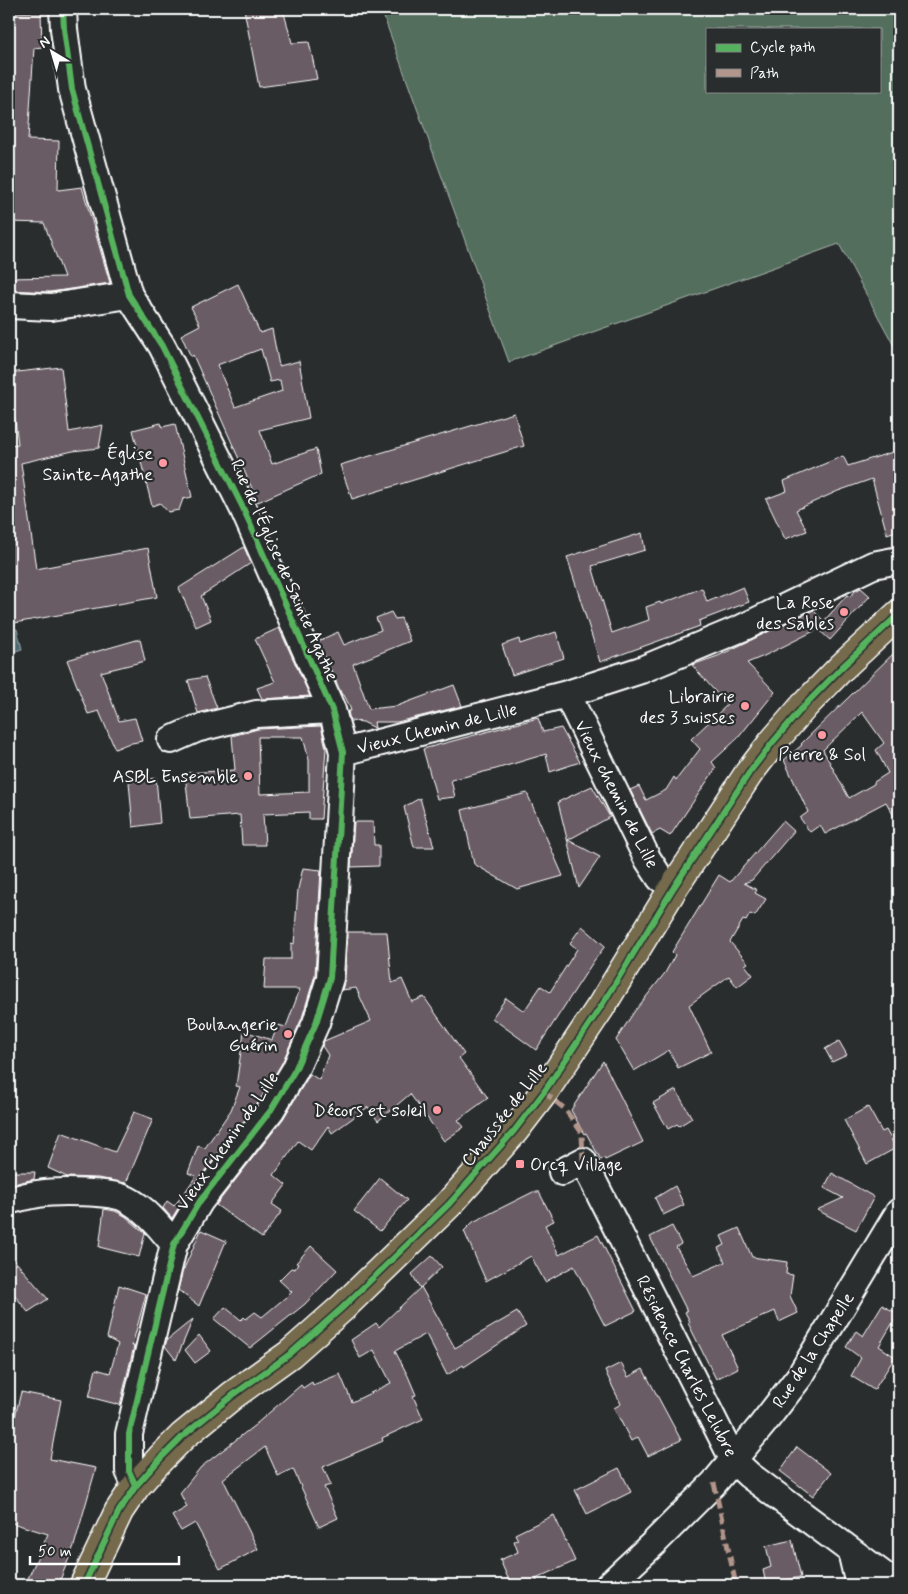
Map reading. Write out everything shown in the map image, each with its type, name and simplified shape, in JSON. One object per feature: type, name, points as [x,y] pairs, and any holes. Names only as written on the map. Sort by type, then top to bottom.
[{"type":"main road","name":"Chaussée de Lille","points":[[84,1585],[112,1524],[136,1486],[183,1436],[233,1395],[290,1354],[342,1308],[416,1238],[485,1166],[544,1092],[602,1005],[730,799],[773,742],[842,667],[899,614]]},
{"type":"street","name":"Rue de l'Église de Sainte Agathe","points":[[63,9],[72,89],[129,295],[162,346],[242,508],[332,710],[343,752]]},
{"type":"street","points":[[9,305],[51,307],[129,295]]},
{"type":"street","name":"Vieux Chemin de Lille","points":[[136,1486],[129,1471],[129,1434],[174,1244],[200,1201],[271,1110],[295,1070],[316,1023],[330,978],[343,752],[567,694],[640,670],[742,628],[872,565],[899,560]]},
{"type":"street","name":"Vieux chemin de Lille","points":[[567,694],[647,858],[660,878],[674,888]]},
{"type":"street","points":[[171,740],[196,729],[256,714],[332,710]]},
{"type":"street","name":"Résidence Charles Lelubre","points":[[562,1172],[583,1161],[734,1461],[749,1475],[897,1585]]},
{"type":"street","points":[[11,1200],[38,1193],[75,1192],[125,1198],[149,1215],[174,1244]]},
{"type":"street","name":"Rue de la Chapelle","points":[[609,1585],[661,1536],[734,1461],[800,1376],[899,1212]]},
{"type":"street","points":[[851,1551],[859,1585]]},
{"type":"green space","points":[[381,9],[899,9],[899,355],[839,244],[509,362]]},
{"type":"water","points":[[17,629],[22,649],[9,653],[9,631]]},
{"type":"building","points":[[244,9],[283,9],[292,43],[309,42],[317,79],[259,87]]},
{"type":"building","points":[[41,12],[42,47],[34,48],[28,140],[59,141],[58,190],[82,187],[110,283],[50,292],[9,290],[9,278],[64,277],[44,223],[9,222],[9,13]]},
{"type":"building","points":[[238,284],[260,333],[272,329],[279,366],[299,361],[309,418],[260,430],[272,464],[316,449],[321,474],[258,502],[193,355],[191,357],[181,335],[200,325],[191,307]],"holes":[[[261,349],[270,382],[280,380],[282,391],[235,407],[217,365]]]},
{"type":"building","points":[[61,367],[69,432],[103,425],[99,448],[73,451],[21,463],[36,569],[148,548],[157,597],[9,624],[9,445],[18,444],[9,373]]},
{"type":"building","points":[[514,413],[524,446],[352,499],[340,465]]},
{"type":"building","name":"Église Sainte-Agathe","points":[[161,423],[162,427],[175,424],[192,497],[183,499],[179,510],[168,512],[160,503],[152,506],[133,430]]},
{"type":"building","points":[[899,450],[899,530],[887,534],[872,479],[838,491],[796,510],[807,531],[785,539],[766,499],[787,491],[784,481],[843,456],[848,466]]},
{"type":"building","points":[[642,533],[645,550],[592,566],[612,633],[649,620],[646,607],[660,602],[661,604],[702,588],[707,602],[743,587],[749,602],[699,621],[700,626],[600,662],[567,557]]},
{"type":"building","points":[[244,547],[251,563],[201,596],[211,620],[196,627],[179,588]]},
{"type":"building","points":[[861,588],[870,596],[830,640],[818,629],[747,663],[775,692],[738,738],[712,762],[716,768],[670,836],[660,830],[652,834],[630,790],[639,786],[646,800],[666,790],[674,777],[676,780],[700,749],[691,739],[727,705],[692,665],[718,656],[813,610],[824,621],[847,595],[850,597]]},
{"type":"building","points":[[391,612],[395,619],[401,618],[410,641],[353,664],[369,709],[397,706],[454,685],[462,706],[397,722],[374,722],[375,728],[363,722],[350,721],[348,711],[351,711],[349,705],[344,695],[342,695],[318,641],[338,632],[344,645],[381,630],[376,618]]},
{"type":"building","points":[[279,628],[310,696],[262,699],[257,688],[275,682],[255,639]]},
{"type":"building","points":[[556,632],[564,658],[512,675],[502,645],[519,639],[520,644]]},
{"type":"building","points":[[140,639],[145,661],[101,672],[119,721],[135,718],[142,741],[115,749],[99,711],[88,714],[67,660]]},
{"type":"building","points":[[899,648],[899,825],[886,802],[825,834],[820,825],[810,832],[800,818],[808,812],[784,760]],"holes":[[[862,712],[884,743],[876,750],[888,773],[874,782],[874,784],[849,798],[823,750]]]},
{"type":"building","points":[[205,677],[217,708],[198,713],[188,680]]},
{"type":"building","points":[[538,718],[543,732],[561,728],[580,762],[550,772],[546,754],[451,780],[455,797],[437,799],[423,749]]},
{"type":"building","name":"ASBL Ensemble","points":[[321,726],[326,748],[321,819],[309,819],[309,812],[263,814],[265,845],[242,845],[240,815],[190,819],[185,773],[235,770],[232,736],[258,729]],"holes":[[[258,737],[303,737],[309,760],[309,792],[260,794]]]},
{"type":"building","points":[[156,778],[160,823],[133,827],[129,782]]},
{"type":"building","points":[[592,786],[610,817],[568,840],[600,857],[579,888],[558,802]]},
{"type":"building","points":[[527,793],[563,876],[517,889],[474,864],[462,810]]},
{"type":"building","points":[[420,798],[434,847],[414,847],[404,807]]},
{"type":"building","points":[[783,821],[794,831],[752,880],[744,883],[757,890],[755,893],[766,899],[755,916],[750,914],[746,921],[743,920],[730,942],[748,963],[745,965],[753,975],[737,987],[729,976],[689,1005],[711,1052],[678,1068],[669,1050],[634,1071],[616,1040],[634,1012],[665,973],[675,955],[672,952],[719,875],[730,882]]},
{"type":"building","points":[[354,822],[373,822],[374,845],[379,845],[379,866],[351,867]]},
{"type":"building","points":[[303,868],[321,870],[315,975],[302,1018],[282,1063],[259,1102],[188,1192],[172,1218],[163,1208],[167,1201],[174,1206],[196,1176],[188,1173],[198,1146],[205,1148],[231,1110],[240,1087],[236,1086],[244,1031],[272,1040],[278,1025],[286,1027],[300,989],[264,989],[266,959],[291,959],[291,943],[294,944],[298,889]]},
{"type":"building","points":[[582,926],[605,946],[536,1050],[492,1018],[506,998],[524,1011],[541,986],[550,992],[577,949],[570,943]]},
{"type":"building","points":[[348,932],[387,932],[392,983],[402,979],[412,1002],[424,997],[464,1054],[459,1058],[488,1098],[458,1120],[464,1127],[444,1141],[410,1094],[378,1121],[368,1107],[332,1133],[328,1126],[311,1150],[298,1141],[274,1175],[286,1185],[272,1204],[282,1211],[262,1238],[216,1205],[283,1119],[310,1074],[319,1080],[328,1055],[322,1046],[324,1041],[371,1021],[356,988],[342,990],[345,979]]},
{"type":"building","points":[[839,1041],[847,1055],[832,1062],[825,1049]]},
{"type":"building","points":[[603,1061],[643,1142],[605,1160],[604,1158],[601,1160],[571,1110]]},
{"type":"building","points":[[676,1090],[692,1118],[679,1126],[677,1124],[668,1129],[653,1103]]},
{"type":"building","points":[[868,1107],[882,1132],[886,1130],[896,1148],[867,1164],[844,1120]]},
{"type":"building","points":[[134,1112],[153,1119],[126,1183],[98,1178],[67,1177],[48,1168],[61,1132],[115,1152]]},
{"type":"building","points":[[9,1172],[35,1172],[34,1179],[9,1185]]},
{"type":"building","points":[[832,1173],[874,1197],[856,1230],[817,1210],[843,1198],[824,1188]]},
{"type":"building","points":[[380,1178],[407,1200],[380,1231],[354,1211]]},
{"type":"building","points":[[675,1186],[684,1205],[663,1215],[655,1198]]},
{"type":"building","points":[[533,1192],[539,1192],[554,1221],[545,1225],[559,1255],[598,1235],[636,1311],[605,1326],[574,1266],[545,1282],[531,1256],[486,1281],[464,1231],[473,1222]]},
{"type":"building","points":[[104,1209],[115,1211],[125,1216],[145,1233],[139,1257],[99,1247]]},
{"type":"building","points":[[672,1226],[681,1244],[676,1247],[693,1276],[725,1262],[718,1248],[725,1245],[721,1236],[739,1228],[752,1257],[787,1262],[786,1274],[793,1275],[790,1296],[798,1313],[779,1322],[775,1311],[722,1335],[738,1368],[716,1379],[688,1323],[690,1322],[685,1312],[687,1311],[650,1237]]},
{"type":"building","points":[[201,1230],[226,1241],[199,1306],[178,1290],[182,1273]]},
{"type":"building","points":[[311,1246],[337,1270],[305,1304],[250,1348],[214,1319],[225,1307],[241,1320],[244,1317],[246,1319],[255,1312],[262,1317],[292,1292],[279,1280],[291,1268],[295,1269],[298,1264],[296,1263]]},
{"type":"building","points":[[9,1254],[48,1299],[28,1312],[9,1288]]},
{"type":"building","points":[[432,1256],[442,1267],[420,1288],[412,1274]]},
{"type":"building","points":[[119,1285],[146,1294],[132,1346],[134,1346],[120,1405],[89,1397],[96,1369],[110,1373],[118,1344],[107,1338]]},
{"type":"building","points":[[421,1287],[455,1348],[517,1312],[526,1326],[464,1367],[463,1365],[447,1375],[426,1334],[395,1351],[416,1395],[413,1396],[423,1419],[382,1438],[383,1441],[323,1467],[331,1485],[324,1487],[338,1518],[319,1527],[293,1469],[278,1476],[265,1447],[223,1479],[258,1549],[220,1569],[195,1523],[181,1531],[172,1516],[187,1507],[180,1493],[201,1467],[255,1425],[301,1385],[303,1388],[312,1382],[313,1385],[340,1374],[352,1402],[391,1383],[374,1350],[360,1358],[351,1340],[376,1323],[379,1327]]},
{"type":"building","points":[[882,1305],[898,1314],[879,1346],[895,1357],[874,1390],[851,1376],[861,1358],[846,1347],[856,1331],[863,1336]]},
{"type":"building","points":[[193,1319],[176,1360],[165,1346],[167,1340]]},
{"type":"building","points":[[199,1335],[211,1351],[195,1363],[185,1350]]},
{"type":"building","points":[[621,1363],[628,1377],[643,1369],[681,1440],[648,1456],[638,1437],[631,1441],[614,1408],[621,1404],[605,1371]]},
{"type":"building","points":[[21,1392],[61,1400],[50,1459],[96,1468],[74,1546],[58,1585],[25,1585],[48,1534],[9,1522],[9,1441]]},
{"type":"building","points":[[797,1447],[831,1473],[813,1496],[780,1471]]},
{"type":"building","points":[[619,1468],[631,1492],[587,1514],[575,1490]]},
{"type":"building","points":[[554,1515],[575,1561],[536,1579],[539,1585],[511,1585],[500,1560],[518,1552],[514,1541],[518,1540],[515,1534]]},
{"type":"building","points":[[792,1540],[801,1577],[766,1584],[763,1570],[771,1567],[766,1546]]},
{"type":"marked path","points":[[544,1092],[565,1109],[582,1133],[583,1161]]},
{"type":"marked path","points":[[714,1483],[736,1585]]},
{"type":"cycle path","points":[[63,9],[72,89],[129,295],[162,346],[243,508],[332,710],[343,752],[330,978],[316,1023],[295,1070],[271,1110],[200,1201],[174,1244],[129,1434],[129,1471],[136,1486]]},
{"type":"cycle path","points":[[84,1585],[119,1511],[136,1486],[161,1458],[183,1436],[233,1395],[290,1354],[342,1308],[449,1204],[514,1131],[544,1092],[602,1005],[674,887],[749,773],[804,706],[842,667],[899,614]]},
{"type":"place","name":"Église Sainte-Agathe","points":[[163,463]]},
{"type":"place","name":"La Rose des Sables","points":[[844,612]]},
{"type":"place","name":"Librairie des 3 suisses","points":[[745,706]]},
{"type":"place","name":"Pierre & Sol","points":[[822,735]]},
{"type":"place","name":"ASBL Ensemble","points":[[248,776]]},
{"type":"place","name":"Boulangerie Guérin","points":[[288,1034]]},
{"type":"place","name":"Décors et soleil","points":[[437,1110]]},
{"type":"place","name":"Orcq Village","points":[[520,1164]]}]
